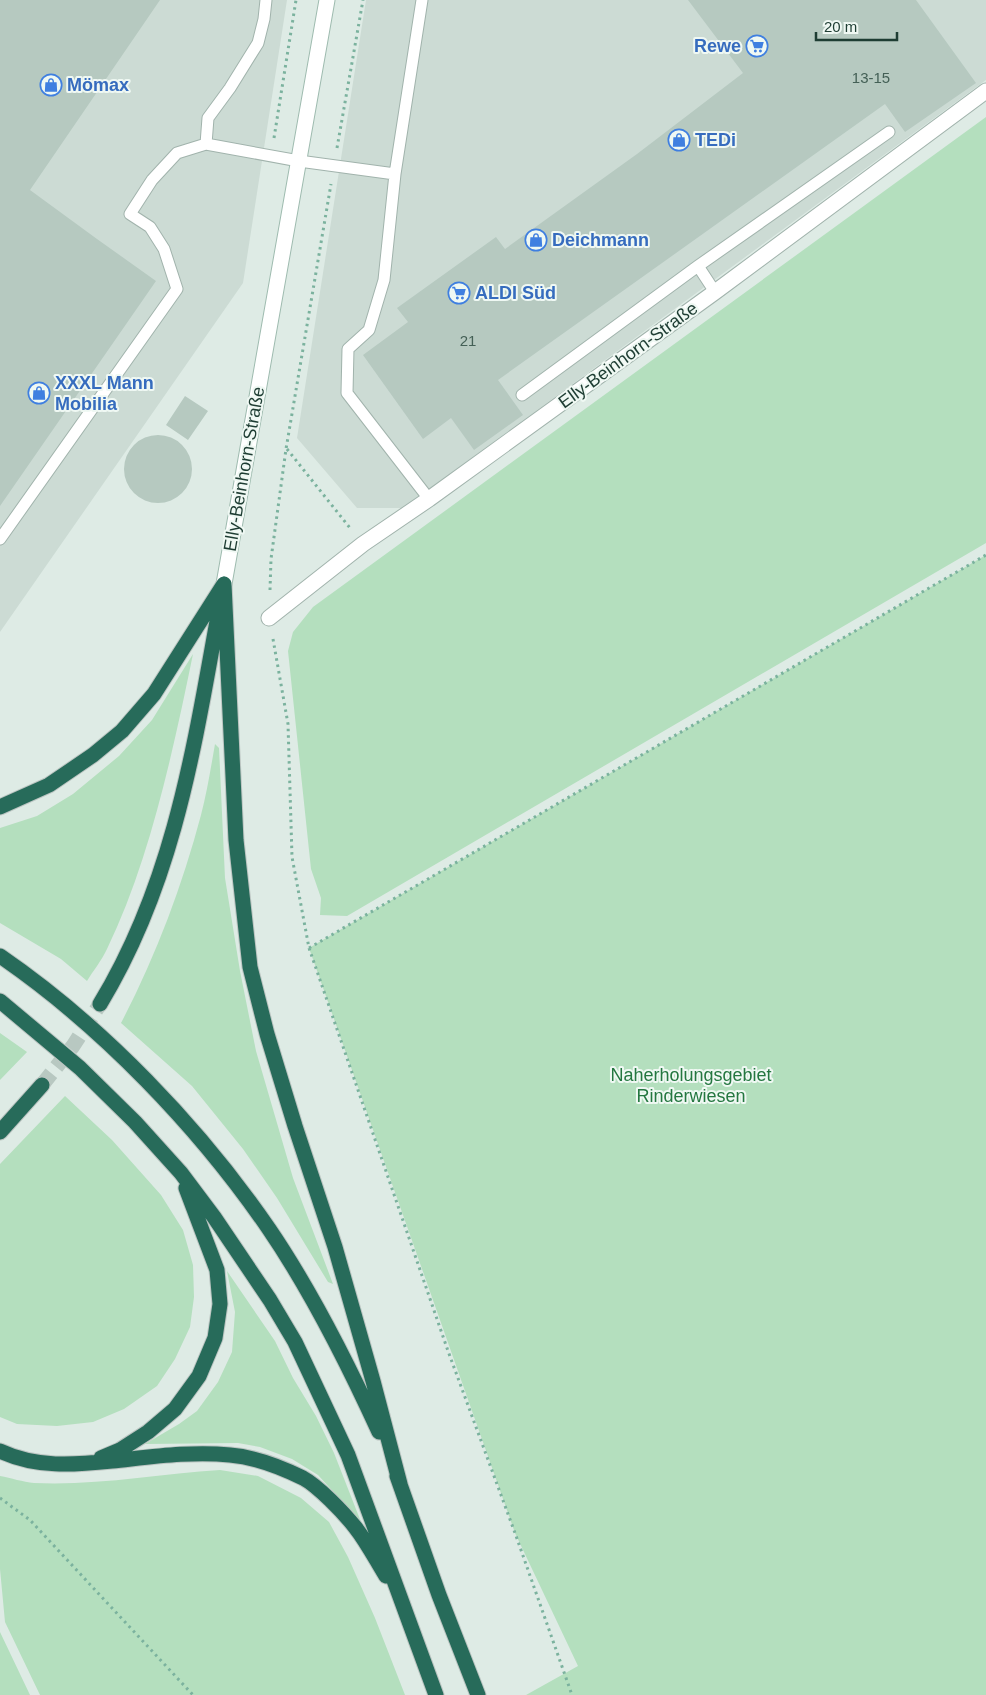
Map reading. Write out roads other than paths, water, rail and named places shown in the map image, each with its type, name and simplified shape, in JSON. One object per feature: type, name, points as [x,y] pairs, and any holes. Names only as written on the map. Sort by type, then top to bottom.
[{"type":"highway","points":[[0,807],[49,785],[93,755],[122,731],[154,694],[224,584]]},
{"type":"highway","points":[[100,1004],[136,937],[161,874],[172,839],[193,746],[224,584]]},
{"type":"highway","points":[[224,584],[236,840],[250,967],[267,1034],[343,1276],[400,1484]]},
{"type":"highway","points":[[0,956],[62,1004],[103,1040],[193,1131],[269,1230],[323,1319],[356,1381],[385,1445],[439,1595],[478,1695]]},
{"type":"highway","points":[[0,1001],[80,1068],[135,1122],[180,1173],[239,1253],[270,1300],[294,1342],[348,1455],[436,1695]]},
{"type":"highway","points":[[0,1132],[42,1085]]},
{"type":"highway","points":[[89,1464],[120,1450],[148,1432],[175,1409],[199,1376],[215,1338],[220,1304],[217,1270],[180,1173]]},
{"type":"highway","points":[[0,1451],[25,1460],[67,1465],[192,1454],[231,1455],[268,1463],[304,1479],[332,1502],[355,1528],[400,1598]]},
{"type":"street","name":"Elly-Beinhorn-Straße","points":[[224,584],[327,0]]},
{"type":"street","name":"Elly-Beinhorn-Straße","points":[[269,618],[363,544],[429,499],[715,292],[986,91]]},
{"type":"lane","points":[[206,144],[208,118],[230,88],[258,43],[264,19],[266,0]]},
{"type":"lane","points":[[422,0],[395,174],[384,280],[369,330],[348,348],[347,393],[429,499]]},
{"type":"lane","points":[[522,395],[698,266],[888,132]]},
{"type":"lane","points":[[0,539],[177,289],[164,249],[150,227],[130,214],[152,180],[177,153],[206,144],[299,161],[395,174]]},
{"type":"lane","points":[[698,266],[715,292]]},
{"type":"tunnel","points":[[42,1085],[73,1046],[100,1004]]},
{"type":"place","name":"Rewe","points":[[757,46]]},
{"type":"place","name":"Mömax","points":[[51,85]]},
{"type":"place","name":"TEDi","points":[[679,140]]},
{"type":"place","name":"Deichmann","points":[[536,240]]},
{"type":"place","name":"ALDI Süd","points":[[459,293]]},
{"type":"place","name":"XXXL Mann Mobilia","points":[[39,393]]},
{"type":"park label","name":"Naherholungsgebiet Rinderwiesen","points":[[691,1085]]}]
